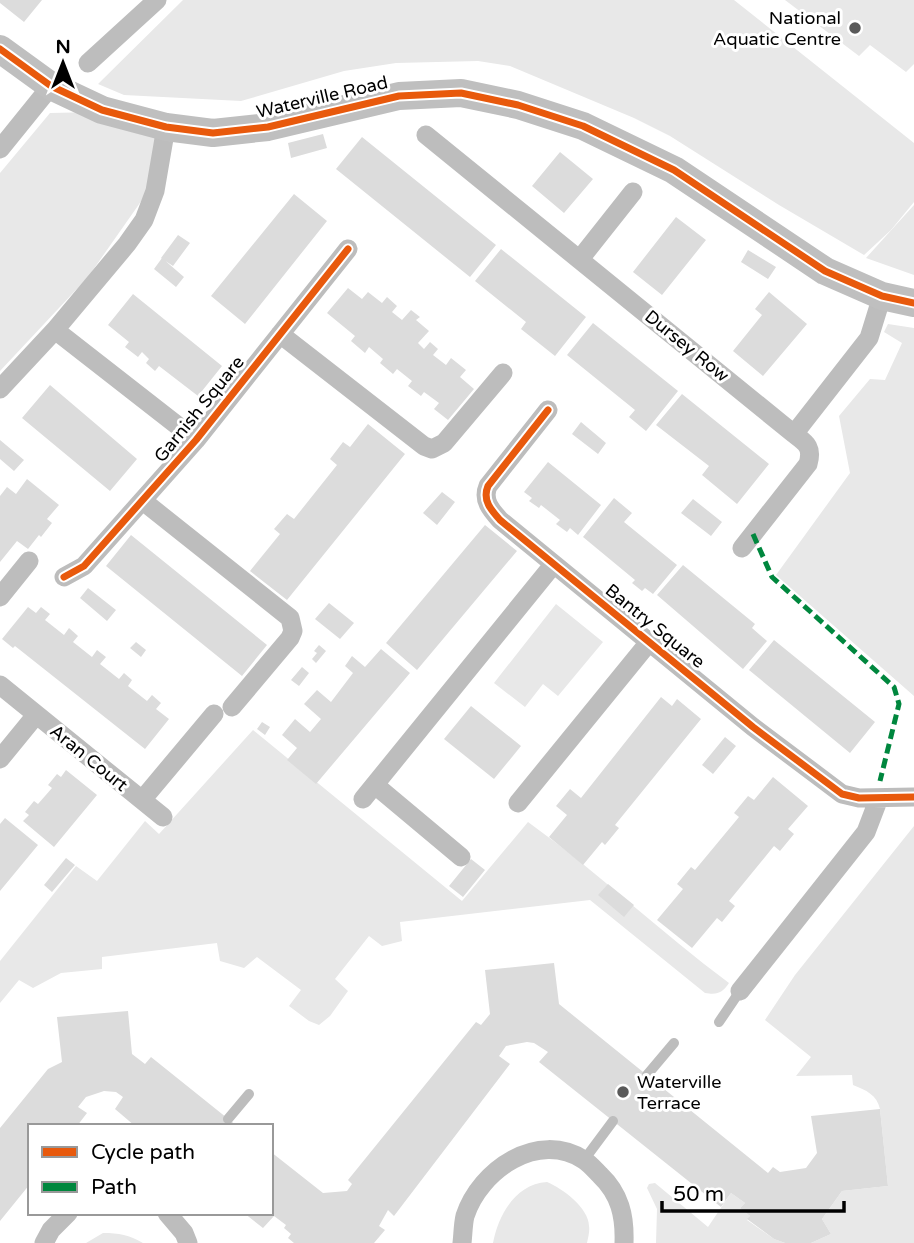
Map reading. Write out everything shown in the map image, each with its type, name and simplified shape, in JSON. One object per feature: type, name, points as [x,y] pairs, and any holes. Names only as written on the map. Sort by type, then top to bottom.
[{"type":"street","points":[[88,63],[157,0]]},
{"type":"street","name":"Waterville Road","points":[[0,49],[51,86],[102,110],[166,127],[213,132],[268,127],[399,96],[461,93],[518,105],[583,126],[674,170],[825,271],[882,296],[914,303]]},
{"type":"street","points":[[0,149],[51,86]]},
{"type":"street","points":[[0,389],[55,330],[144,220],[155,191],[166,127]]},
{"type":"street","name":"Dursey Row","points":[[426,135],[808,445],[808,464],[742,548]]},
{"type":"street","points":[[580,259],[633,192]]},
{"type":"street","name":"Garnish Square","points":[[64,577],[84,566],[196,440],[348,249]]},
{"type":"street","points":[[793,434],[869,338],[882,296]]},
{"type":"street","name":"Garnish Square","points":[[55,330],[196,440]]},
{"type":"street","points":[[280,334],[424,446],[432,449],[443,443],[503,373]]},
{"type":"street","name":"Bantry Square","points":[[548,410],[488,486],[485,493],[490,508],[499,520],[753,727],[842,794],[859,798],[914,797]]},
{"type":"street","name":"Aran Court","points":[[142,800],[290,638],[293,631],[290,618],[143,501]]},
{"type":"street","points":[[0,597],[29,561]]},
{"type":"street","points":[[461,857],[369,792],[553,565]]},
{"type":"street","name":"Bantry Square","points":[[518,803],[650,641]]},
{"type":"street","name":"Aran Court","points":[[0,685],[163,817]]},
{"type":"street","name":"Aran Court","points":[[0,759],[36,715]]},
{"type":"street","points":[[740,991],[866,832],[879,798]]},
{"type":"street","points":[[462,1243],[465,1217],[476,1194],[491,1174],[501,1165],[534,1151],[559,1151],[584,1160],[611,1186],[619,1201],[625,1224],[624,1243]]},
{"type":"street","points":[[44,1243],[51,1230],[66,1215]]},
{"type":"street","points":[[169,1215],[184,1233],[188,1243]]},
{"type":"lane","points":[[719,1022],[740,991]]},
{"type":"lane","points":[[647,1075],[674,1043]]},
{"type":"lane","points":[[228,1119],[249,1094]]},
{"type":"lane","points":[[584,1160],[613,1121]]},
{"type":"shaded area","points":[[183,0],[734,0],[914,143],[914,202],[891,230],[864,255],[670,136],[510,66],[478,61],[396,63],[344,71],[241,101],[124,95],[98,84]]},
{"type":"shaded area","name":"National Aquatic Centre","points":[[785,0],[914,0],[914,64],[906,72],[870,45],[859,56]]},
{"type":"shaded area","points":[[96,112],[157,129],[149,190],[88,277],[0,371],[0,173],[50,113]]},
{"type":"shaded area","points":[[914,205],[914,275],[866,258]]},
{"type":"shaded area","points":[[888,324],[914,328],[914,696],[776,575],[850,473],[839,416],[870,379],[885,380],[902,343],[884,332]]},
{"type":"shaded area","points":[[556,604],[603,642],[558,696],[543,684],[525,707],[494,683]]},
{"type":"shaded area","points":[[253,730],[462,901],[528,822],[729,983],[719,992],[705,993],[590,900],[400,922],[402,941],[382,946],[369,936],[335,979],[348,991],[330,1016],[319,1025],[289,1006],[301,990],[257,957],[244,968],[220,961],[217,943],[102,957],[102,969],[61,973],[33,988],[19,980],[0,1003],[0,961],[76,866],[97,881],[145,821],[159,834]]},
{"type":"shaded area","points":[[914,826],[914,1243],[811,1243],[831,1234],[822,1219],[842,1191],[888,1186],[879,1104],[866,1091],[853,1085],[852,1075],[796,1076],[811,1057],[765,1020],[795,975]]},
{"type":"shaded area","points":[[547,1182],[567,1194],[585,1212],[589,1228],[587,1243],[493,1243],[504,1212],[517,1195],[536,1184]]},
{"type":"shaded area","points":[[655,1183],[708,1227],[731,1193],[745,1203],[740,1208],[750,1216],[747,1220],[774,1239],[785,1243],[656,1243],[657,1209],[647,1188],[649,1184]]},
{"type":"shaded area","points":[[103,1233],[124,1235],[143,1243],[86,1243]]},
{"type":"building","points":[[0,0],[42,0],[24,22],[0,3]]},
{"type":"building","points":[[323,134],[327,148],[291,158],[288,143]]},
{"type":"building","points":[[362,137],[496,245],[470,277],[336,169]]},
{"type":"building","points":[[560,152],[593,179],[564,213],[532,186]]},
{"type":"building","points":[[294,194],[327,221],[245,324],[211,296]]},
{"type":"building","points":[[676,217],[706,240],[662,295],[633,272]]},
{"type":"building","points":[[178,235],[190,243],[173,266],[161,258]]},
{"type":"building","points":[[501,249],[586,317],[555,356],[521,329],[526,322],[475,281]]},
{"type":"building","points":[[748,250],[776,267],[768,279],[741,262]]},
{"type":"building","points":[[162,258],[184,277],[176,287],[154,269]]},
{"type":"building","points":[[348,288],[362,299],[368,292],[382,303],[387,297],[397,306],[392,312],[402,320],[411,310],[420,317],[416,320],[429,331],[418,343],[424,349],[430,342],[438,349],[433,355],[446,365],[451,358],[466,370],[460,377],[474,389],[448,420],[434,409],[439,403],[424,392],[421,396],[408,386],[412,381],[397,369],[393,374],[380,363],[383,359],[369,347],[365,353],[351,341],[355,336],[327,313]]},
{"type":"building","points":[[769,292],[807,324],[763,376],[733,351],[762,315],[755,309]]},
{"type":"building","points":[[133,294],[222,366],[198,396],[159,366],[155,371],[146,363],[149,359],[142,352],[138,357],[125,347],[129,342],[108,325]]},
{"type":"building","points":[[593,323],[678,391],[646,431],[629,417],[635,410],[567,355]]},
{"type":"building","points":[[50,385],[137,459],[110,491],[22,418]]},
{"type":"building","points":[[682,394],[769,464],[737,504],[702,475],[709,466],[656,425]]},
{"type":"building","points":[[581,422],[606,443],[598,454],[572,434]]},
{"type":"building","points":[[368,424],[405,454],[287,600],[250,571],[280,534],[274,529],[287,514],[294,519],[337,465],[330,459],[343,442],[350,447]]},
{"type":"building","points":[[0,440],[24,460],[14,471],[0,459]]},
{"type":"building","points":[[548,462],[601,505],[578,535],[570,528],[567,532],[556,524],[560,520],[541,505],[539,508],[529,501],[532,498],[524,492]]},
{"type":"building","points":[[27,479],[59,505],[47,519],[52,523],[41,537],[39,535],[28,549],[17,541],[0,562],[0,496],[7,487],[16,494]]},
{"type":"building","points":[[442,492],[455,502],[437,525],[423,513]]},
{"type":"building","points":[[614,498],[632,513],[624,522],[677,565],[653,594],[645,588],[642,591],[632,583],[635,580],[583,537]]},
{"type":"building","points":[[693,499],[722,522],[711,536],[681,513]]},
{"type":"building","points":[[485,525],[517,551],[417,670],[386,643]]},
{"type":"building","points":[[131,535],[267,645],[242,676],[106,566]]},
{"type":"building","points":[[683,565],[755,624],[752,628],[767,641],[743,669],[657,595]]},
{"type":"building","points":[[88,588],[116,610],[107,621],[80,598]]},
{"type":"building","points":[[329,603],[354,623],[340,639],[315,619]]},
{"type":"building","points":[[28,607],[36,613],[41,607],[50,614],[45,620],[64,635],[69,628],[78,636],[73,642],[92,657],[97,650],[106,657],[100,664],[119,679],[124,673],[132,680],[128,686],[147,701],[152,695],[161,703],[156,709],[169,719],[145,749],[15,646],[13,648],[2,639]]},
{"type":"building","points":[[774,640],[875,722],[850,753],[749,670]]},
{"type":"building","points":[[136,642],[146,650],[141,657],[130,648]]},
{"type":"building","points":[[319,645],[326,651],[316,663],[312,659]]},
{"type":"building","points":[[381,649],[410,673],[316,784],[287,760],[297,748],[282,735],[295,719],[310,732],[321,719],[304,704],[317,690],[331,702],[353,673],[345,666],[352,656],[365,667]]},
{"type":"building","points":[[302,667],[309,673],[299,686],[291,680]]},
{"type":"building","points":[[661,697],[672,706],[677,699],[701,719],[615,825],[619,828],[605,845],[602,842],[583,865],[549,837],[567,815],[556,806],[570,789],[581,798]]},
{"type":"building","points":[[471,706],[521,746],[494,779],[444,739]]},
{"type":"building","points":[[262,722],[270,727],[265,735],[257,729]]},
{"type":"building","points":[[725,737],[736,746],[713,774],[702,765]]},
{"type":"building","points":[[66,770],[97,795],[54,847],[23,821],[29,815],[25,812],[34,801],[38,804],[52,788],[48,785],[57,774],[61,777]]},
{"type":"building","points":[[773,777],[808,806],[788,829],[794,834],[780,851],[774,846],[729,901],[735,906],[722,922],[717,918],[692,948],[657,920],[683,889],[677,884],[691,867],[695,870],[739,817],[734,813],[748,796],[754,800]]},
{"type":"building","points":[[5,818],[38,845],[0,891],[0,824]]},
{"type":"building","points":[[66,858],[75,865],[52,892],[44,885]]},
{"type":"building","points":[[471,859],[485,870],[463,897],[449,886]]},
{"type":"building","points":[[608,884],[634,905],[624,917],[598,895]]},
{"type":"building","name":"Waterville Terrace","points":[[554,963],[559,1004],[768,1173],[773,1167],[780,1172],[806,1168],[817,1153],[811,1116],[880,1109],[888,1186],[842,1191],[822,1219],[831,1234],[811,1243],[785,1243],[774,1239],[747,1219],[750,1216],[740,1208],[745,1203],[731,1193],[721,1207],[539,1062],[548,1052],[534,1043],[527,1042],[506,1046],[499,1056],[510,1064],[394,1216],[388,1210],[379,1226],[385,1230],[374,1243],[294,1243],[288,1238],[291,1234],[284,1228],[286,1225],[274,1216],[263,1228],[247,1215],[273,1215],[273,1154],[323,1193],[347,1191],[352,1184],[348,1180],[476,1022],[481,1025],[490,1014],[485,970]]},
{"type":"building","points":[[128,1011],[132,1054],[145,1064],[151,1057],[235,1124],[133,1124],[115,1109],[123,1097],[116,1092],[104,1091],[86,1097],[78,1107],[87,1113],[79,1124],[28,1124],[28,1186],[0,1221],[0,1128],[48,1069],[62,1062],[57,1017]]},
{"type":"marked path","points":[[753,534],[772,577],[894,687],[899,704],[880,781]]},
{"type":"cycle path","points":[[0,49],[51,86],[102,110],[166,127],[213,133],[268,127],[399,96],[461,93],[518,105],[583,126],[674,170],[825,271],[882,296],[914,303]]},
{"type":"cycle path","points":[[64,577],[84,566],[196,440],[348,249]]},
{"type":"cycle path","points":[[548,410],[488,486],[487,500],[500,520],[753,727],[842,794],[859,798],[914,797]]},
{"type":"place","name":"National Aquatic Centre","points":[[855,28]]},
{"type":"place","name":"Waterville Terrace","points":[[623,1092]]}]
